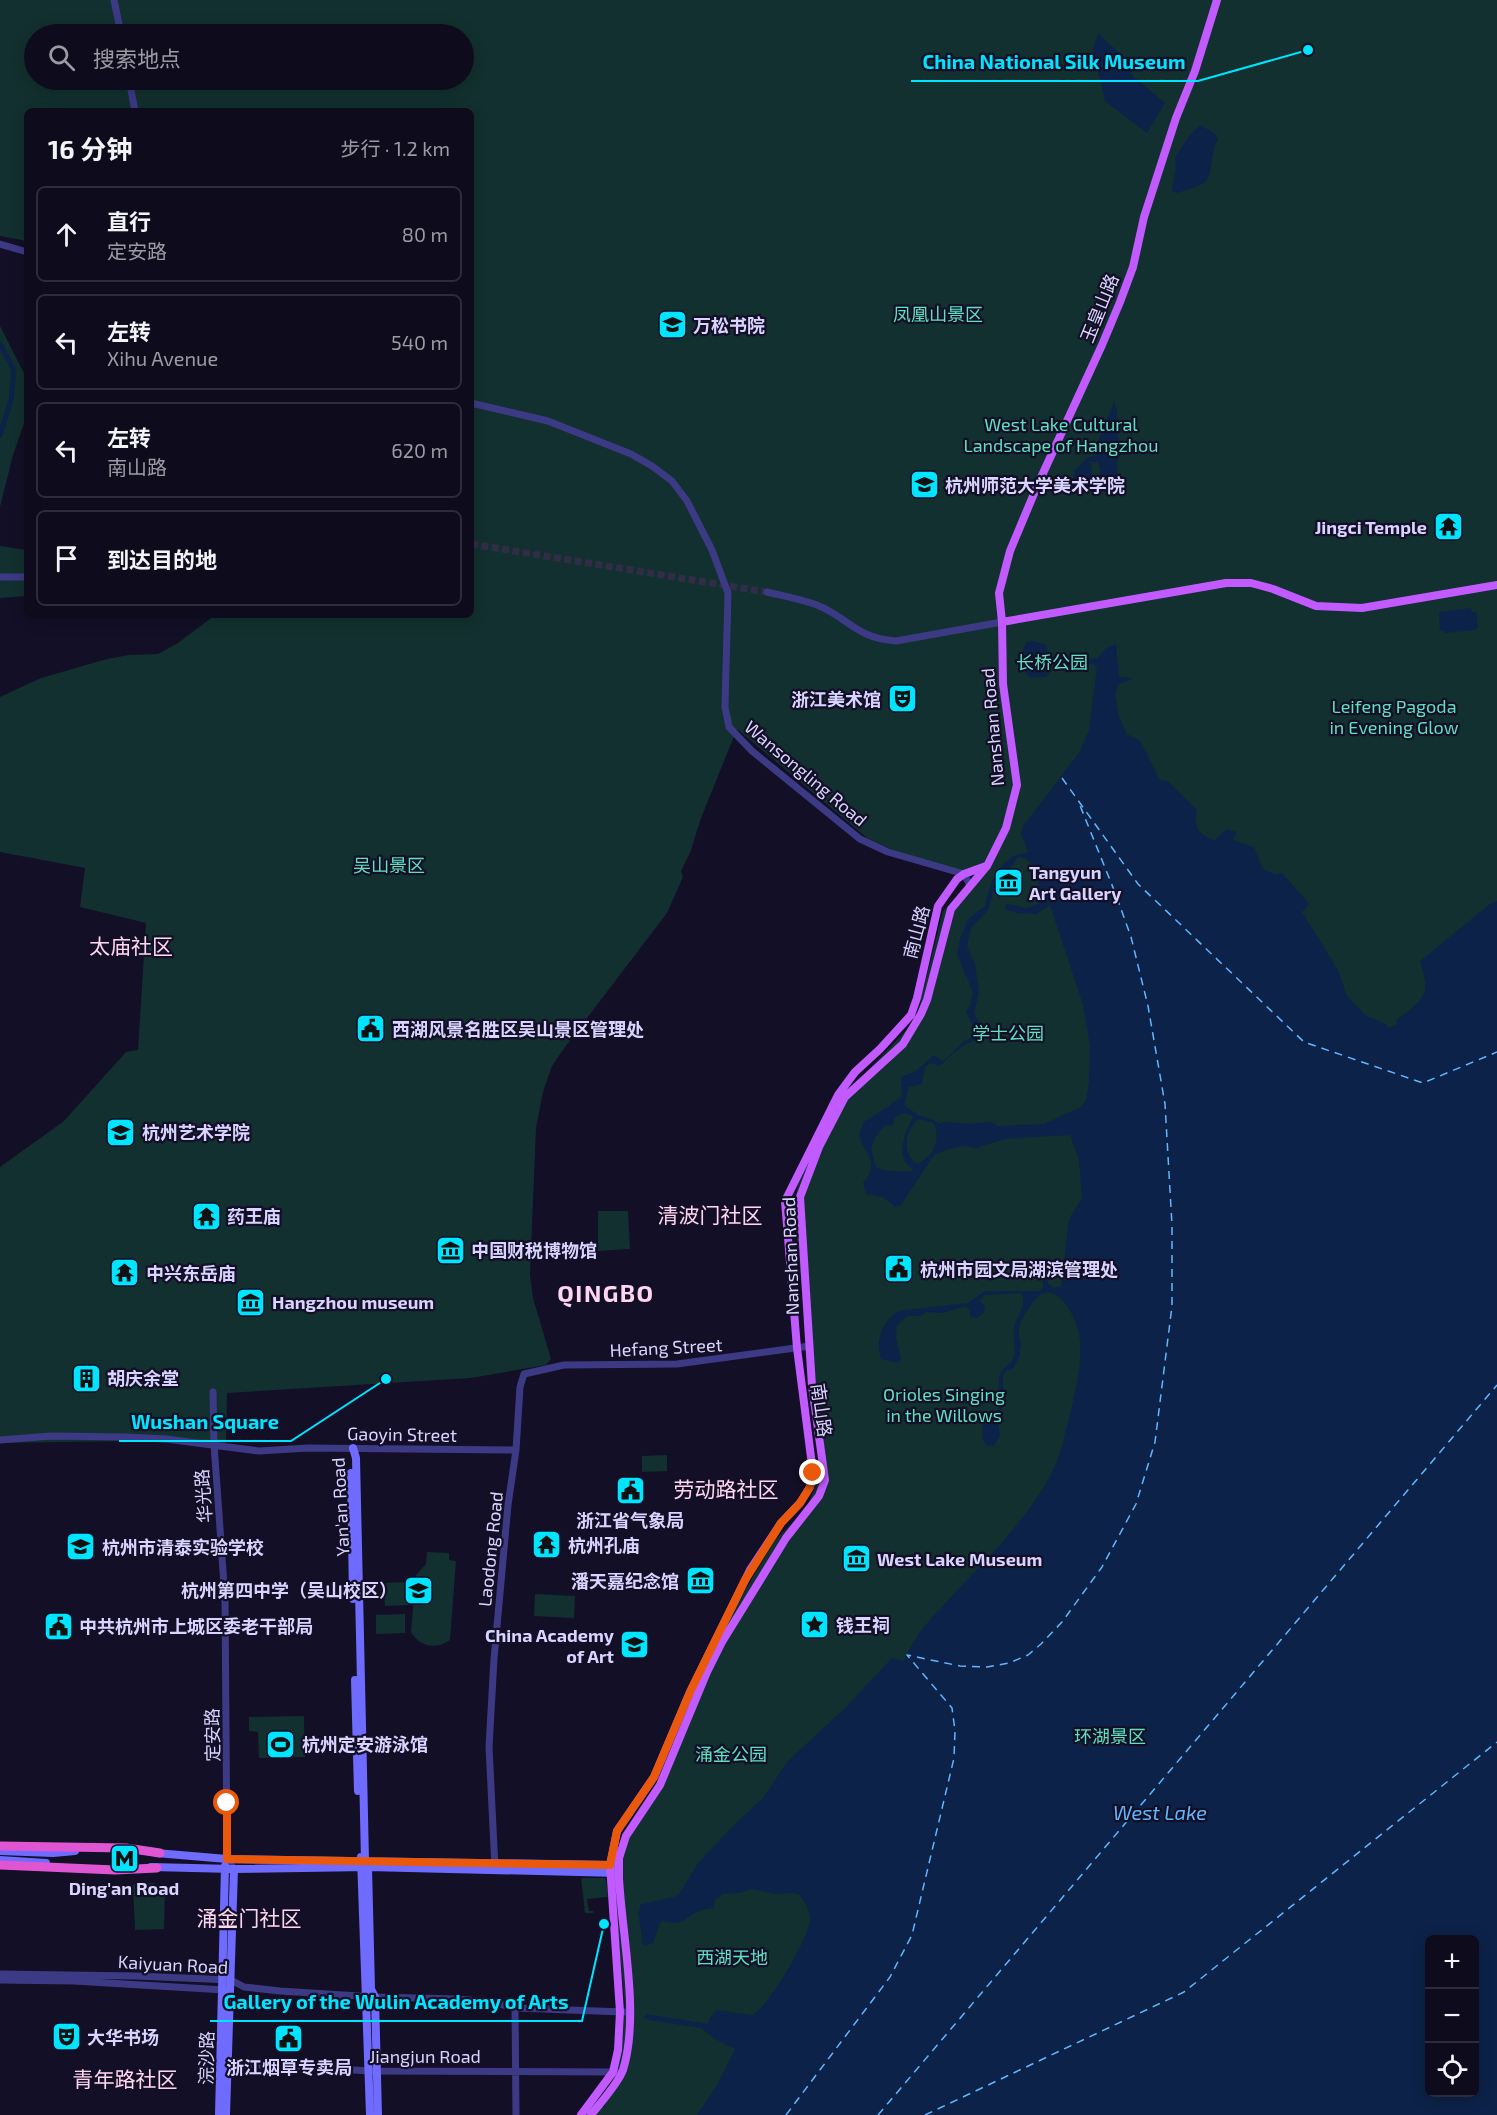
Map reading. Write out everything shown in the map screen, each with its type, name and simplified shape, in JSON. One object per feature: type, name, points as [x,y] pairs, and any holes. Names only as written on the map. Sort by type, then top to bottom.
[{"type":"highway","points":[[0,1846],[126,1848],[159,1853]]},
{"type":"highway","points":[[0,1863],[115,1870],[157,1868]]},
{"type":"main road","name":"玉皇山路","points":[[1002,622],[999,593],[1010,551],[1127,284],[1144,217],[1176,118],[1196,71],[1217,0]]},
{"type":"main road","points":[[1002,622],[1226,583],[1251,583],[1316,606],[1340,608],[1362,608],[1497,585]]},
{"type":"main road","name":"Nanshan Road","points":[[612,2086],[627,2049],[621,1913],[615,1869],[626,1836],[660,1785],[707,1672],[722,1642],[786,1538],[819,1496],[825,1480],[812,1386],[800,1197],[819,1147],[845,1097],[903,1044],[921,1014],[927,1000],[951,909],[987,866],[1006,828],[1017,786],[1003,684],[1002,622]]},
{"type":"main road","points":[[964,874],[987,866]]},
{"type":"main road","name":"南山路","points":[[615,1869],[617,1831],[654,1777],[690,1692],[745,1580],[781,1523],[800,1503],[810,1487],[813,1473],[797,1348],[785,1201],[838,1095],[855,1072],[911,1015],[917,999],[938,906],[957,879],[964,874]]},
{"type":"main road","name":"Yan'an Road","points":[[353,1448],[351,1458],[352,1518],[364,1864],[371,1989],[375,1997],[369,2115]]},
{"type":"main road","points":[[0,1851],[159,1853],[227,1859],[364,1864],[615,1869]]},
{"type":"main road","points":[[226,2115],[229,2065],[224,1869],[227,1859]]},
{"type":"main road","points":[[0,1863],[224,1869],[364,1864]]},
{"type":"main road","name":"Yan'an Road","points":[[364,1864],[365,1996],[378,2115]]},
{"type":"main road","points":[[227,1980],[234,1869]]},
{"type":"main road","name":"浣沙路","points":[[219,2115],[227,1990]]},
{"type":"main road","name":"Nanshan Road","points":[[581,2115],[618,2072]]},
{"type":"main road","points":[[603,2105],[612,2086]]},
{"type":"main road","points":[[591,2115],[612,2086]]},
{"type":"street","points":[[114,0],[119,24]]},
{"type":"street","points":[[131,90],[134,108]]},
{"type":"street","points":[[0,244],[24,251]]},
{"type":"street","name":"Wansongling Road","points":[[474,404],[548,421],[631,454],[666,475],[687,501],[712,550],[725,584],[729,607],[725,707],[729,727],[860,839],[888,852],[964,874]]},
{"type":"street","points":[[0,577],[24,577]]},
{"type":"street","points":[[767,592],[817,605],[862,634],[880,640],[904,640],[1002,622]]},
{"type":"street","points":[[964,874],[970,885]]},
{"type":"street","name":"Hefang Street","points":[[524,1374],[564,1365],[677,1364],[810,1346]]},
{"type":"street","name":"Laodong Road","points":[[495,1867],[489,1747],[495,1647],[508,1505],[516,1450],[520,1387],[524,1374]]},
{"type":"street","name":"华光路","points":[[213,1392],[214,1444],[225,1599]]},
{"type":"street","name":"Gaoyin Street","points":[[0,1440],[51,1436],[125,1437],[166,1439],[260,1451],[308,1448],[516,1450]]},
{"type":"street","name":"定安路","points":[[225,1599],[227,1859]]},
{"type":"street","points":[[227,1859],[234,1869]]},
{"type":"street","name":"Kaiyuan Road","points":[[0,1974],[227,1980],[244,1988],[375,1997],[457,1999],[491,2002],[515,2008],[625,2012]]},
{"type":"street","name":"Kaiyuan Road","points":[[0,1980],[75,1981],[227,1990]]},
{"type":"street","points":[[515,2008],[516,2115]]},
{"type":"street","name":"Jiangjun Road","points":[[229,2065],[373,2070],[618,2072]]},
{"type":"green space","name":"West Lake Cultural Landscape of Hangzhou","points":[[0,0],[1497,0],[1497,2115],[594,2115],[600,2106],[604,2107],[623,2037],[625,2004],[613,1883],[617,1861],[664,1772],[735,1607],[775,1540],[806,1509],[815,1488],[819,1462],[794,1209],[798,1184],[839,1101],[911,1025],[918,1011],[943,911],[978,876],[895,851],[867,838],[737,729],[681,871],[683,877],[667,913],[565,1047],[552,1066],[543,1092],[536,1128],[530,1275],[533,1298],[551,1359],[546,1365],[471,1378],[227,1393],[226,1443],[129,1441],[0,1443],[0,1167],[64,1121],[126,1052],[138,1050],[146,923],[80,907],[85,868],[0,852],[0,697],[41,678],[107,659],[129,655],[158,654],[178,643],[211,618],[474,618],[474,108],[24,108],[24,240],[0,236]]},
{"type":"green space","points":[[0,326],[24,373],[24,424],[13,455],[0,507]]},
{"type":"green space","points":[[0,546],[24,550],[24,596],[0,598]]},
{"type":"green space","points":[[598,1211],[628,1211],[630,1249],[598,1251]]},
{"type":"green space","points":[[667,1455],[667,1471],[642,1472],[642,1456]]},
{"type":"green space","points":[[427,1552],[449,1553],[449,1560],[456,1561],[450,1640],[434,1646],[419,1641],[411,1632],[416,1575],[426,1564]]},
{"type":"green space","points":[[408,1582],[409,1605],[385,1606],[384,1583]]},
{"type":"green space","points":[[535,1594],[575,1596],[574,1618],[534,1616]]},
{"type":"green space","points":[[405,1614],[405,1633],[376,1634],[376,1615]]},
{"type":"green space","name":"杭州定安游泳馆","points":[[304,1716],[305,1757],[259,1758],[258,1732],[249,1731],[249,1717]]},
{"type":"green space","points":[[581,1878],[605,1878],[606,1880],[608,1897],[587,1899],[589,1911],[593,1913],[585,1913]]},
{"type":"green space","points":[[155,1883],[154,1888],[165,1888],[164,1929],[135,1930],[133,1885]]},
{"type":"water","points":[[1098,33],[1117,51],[1133,76],[1165,103],[1147,133],[1105,101],[1093,49]]},
{"type":"water","points":[[1200,125],[1214,133],[1218,139],[1209,177],[1200,185],[1176,193],[1172,191],[1176,167],[1175,157]]},
{"type":"water","points":[[1114,401],[1122,452],[1117,461],[1118,479],[1108,490],[1102,490],[1098,487],[1099,465],[1097,462],[1090,462],[1093,481],[1085,485],[1077,485],[1070,492],[1075,470],[1087,458],[1098,453],[1100,436]]},
{"type":"water","points":[[1471,608],[1472,612],[1476,612],[1478,627],[1475,630],[1444,633],[1443,630],[1440,631],[1439,612]]},
{"type":"water","name":"West Lake","points":[[1033,641],[1046,645],[1051,660],[1064,661],[1070,666],[1098,658],[1107,647],[1116,644],[1119,675],[1134,678],[1119,684],[1115,693],[1119,717],[1127,734],[1140,741],[1160,780],[1168,781],[1197,810],[1198,830],[1204,836],[1215,840],[1227,829],[1237,832],[1233,840],[1254,847],[1263,869],[1275,874],[1282,873],[1309,904],[1302,912],[1338,970],[1347,996],[1365,1015],[1386,1024],[1388,1028],[1396,1025],[1397,1019],[1414,1007],[1424,994],[1425,983],[1420,961],[1490,904],[1497,901],[1497,2115],[697,2115],[717,2085],[735,2049],[715,2039],[701,2028],[644,2018],[646,2014],[708,2024],[709,2019],[717,2010],[752,2015],[768,2000],[808,1930],[810,1914],[800,1895],[775,1894],[752,1889],[740,1893],[723,1894],[715,1899],[714,1908],[701,1910],[683,1921],[670,1923],[663,1921],[660,1923],[653,1943],[643,1946],[638,1912],[641,1904],[679,1894],[698,1863],[763,1798],[787,1762],[844,1709],[892,1658],[904,1661],[925,1626],[1001,1544],[1032,1504],[1046,1484],[1063,1442],[1076,1388],[1080,1346],[1077,1325],[1073,1316],[1068,1307],[1054,1294],[1047,1293],[1039,1296],[1021,1323],[1020,1355],[1013,1369],[1006,1371],[1003,1376],[1003,1407],[997,1418],[1000,1435],[994,1446],[986,1445],[982,1437],[983,1423],[987,1415],[999,1408],[1000,1375],[1014,1357],[1014,1329],[1023,1302],[1021,1293],[985,1295],[979,1301],[985,1306],[984,1313],[976,1318],[970,1317],[970,1311],[966,1306],[942,1313],[926,1312],[920,1316],[907,1316],[897,1326],[896,1338],[901,1360],[899,1363],[881,1359],[879,1345],[884,1326],[898,1311],[968,1303],[985,1291],[1039,1291],[1043,1289],[1043,1276],[1047,1276],[1048,1283],[1053,1288],[1061,1286],[1069,1219],[1082,1198],[1079,1160],[1070,1135],[1005,1139],[976,1148],[962,1146],[946,1150],[934,1155],[901,1205],[895,1207],[883,1197],[866,1194],[863,1183],[871,1169],[871,1164],[859,1136],[863,1123],[902,1095],[901,1077],[916,1071],[934,1055],[942,1061],[964,1041],[977,1035],[966,1011],[970,1006],[973,992],[957,955],[960,938],[969,918],[985,906],[991,884],[1002,865],[1014,856],[1028,852],[1021,834],[1023,826],[1079,753],[1089,730],[1097,667],[1091,663],[1081,668],[1061,670],[1048,663],[1049,673],[1046,677],[1029,677],[1022,661],[1026,642]],"holes":[[[1018,857],[1027,860],[1033,868],[1040,889],[1037,892],[1038,904],[1027,908],[1007,904],[1004,908],[1016,913],[1036,914],[1050,905],[1083,1005],[1090,1046],[1086,1100],[1081,1107],[1044,1124],[998,1126],[991,1122],[970,1124],[944,1122],[939,1124],[918,1115],[904,1105],[909,1087],[922,1084],[925,1067],[930,1063],[940,1066],[961,1048],[985,1037],[986,1033],[974,1014],[979,991],[975,964],[967,947],[971,928],[988,910],[997,878],[1009,870]],[[905,1113],[913,1118],[902,1150],[905,1161],[914,1171],[880,1169],[876,1167],[872,1155],[872,1144],[886,1125],[892,1126],[896,1117]],[[918,1119],[934,1123],[937,1136],[932,1152],[917,1164],[909,1154],[907,1142],[910,1130]]]},
{"type":"waterway","points":[[0,344],[14,370],[11,400],[0,435]]},
{"type":"ferry route","points":[[1062,778],[1138,884],[1304,1042],[1423,1083],[1497,1052]]},
{"type":"ferry route","points":[[786,2115],[890,1977],[912,1935],[954,1758],[955,1731],[952,1708],[907,1655],[960,1666],[987,1667],[1009,1663],[1028,1655],[1041,1644],[1062,1622],[1102,1567],[1136,1504],[1155,1442],[1172,1306],[1172,1225],[1165,1104],[1148,1006],[1131,937],[1079,803]]},
{"type":"ferry route","points":[[878,2115],[1497,1385]]},
{"type":"ferry route","points":[[925,2115],[1184,1992],[1497,1742]]},
{"type":"tunnel","points":[[474,544],[767,592]]},
{"type":"place","name":"China National Silk Museum","points":[[1308,50]]},
{"type":"place","name":"万松书院","points":[[672,325]]},
{"type":"place","name":"杭州师范大学美术学院","points":[[924,485]]},
{"type":"place","name":"Jingci Temple","points":[[1448,527]]},
{"type":"place","name":"浙江美术馆","points":[[902,699]]},
{"type":"place","name":"Tangyun Art Gallery","points":[[1008,882]]},
{"type":"place","name":"西湖风景名胜区吴山景区管理处","points":[[371,1029]]},
{"type":"place","name":"杭州艺术学院","points":[[121,1132]]},
{"type":"place","name":"药王庙","points":[[206,1216]]},
{"type":"place","name":"中国财税博物馆","points":[[450,1250]]},
{"type":"place","name":"杭州市园文局湖滨管理处","points":[[899,1269]]},
{"type":"place","name":"中兴东岳庙","points":[[125,1273]]},
{"type":"place","name":"Hangzhou museum","points":[[251,1302]]},
{"type":"place","name":"胡庆余堂","points":[[86,1378]]},
{"type":"place","name":"Wushan Square","points":[[386,1379]]},
{"type":"place","name":"浙江省气象局","points":[[630,1491]]},
{"type":"place","name":"杭州孔庙","points":[[547,1545]]},
{"type":"place","name":"杭州市清泰实验学校","points":[[81,1547]]},
{"type":"place","name":"West Lake Museum","points":[[856,1559]]},
{"type":"place","name":"潘天嘉纪念馆","points":[[700,1581]]},
{"type":"place","name":"杭州第四中学（吴山校区）","points":[[418,1590]]},
{"type":"place","name":"钱王祠","points":[[815,1625]]},
{"type":"place","name":"中共杭州市上城区委老干部局","points":[[58,1626]]},
{"type":"place","name":"China Academy of Art","points":[[635,1645]]},
{"type":"place","name":"杭州定安游泳馆","points":[[281,1744]]},
{"type":"place","name":"Ding'an Road","points":[[124,1859]]},
{"type":"place","name":"Gallery of the Wulin Academy of Arts","points":[[604,1924]]},
{"type":"place","name":"大华书场","points":[[66,2037]]},
{"type":"place","name":"浙江烟草专卖局","points":[[289,2038]]},
{"type":"district","name":"太庙社区","points":[[131,945]]},
{"type":"district","name":"清波门社区","points":[[710,1214]]},
{"type":"district","name":"QINGBO","points":[[606,1292]]},
{"type":"district","name":"劳动路社区","points":[[726,1488]]},
{"type":"district","name":"涌金门社区","points":[[249,1917]]},
{"type":"district","name":"青年路社区","points":[[125,2078]]},
{"type":"route","points":[[227,1803],[227,1859],[610,1865],[617,1831],[654,1777],[690,1692],[750,1570],[781,1523],[800,1503],[810,1487],[813,1473]]},
{"type":"park label","name":"凤凰山景区","points":[[938,314]]},
{"type":"park label","name":"长桥公园","points":[[1052,662]]},
{"type":"park label","name":"Leifeng Pagoda in Evening Glow","points":[[1394,716]]},
{"type":"park label","name":"吴山景区","points":[[389,865]]},
{"type":"park label","name":"学士公园","points":[[1008,1033]]},
{"type":"park label","name":"Orioles Singing in the Willows","points":[[944,1404]]},
{"type":"park label","name":"环湖景区","points":[[1110,1736]]},
{"type":"park label","name":"涌金公园","points":[[731,1754]]},
{"type":"park label","name":"西湖天地","points":[[732,1957]]}]
